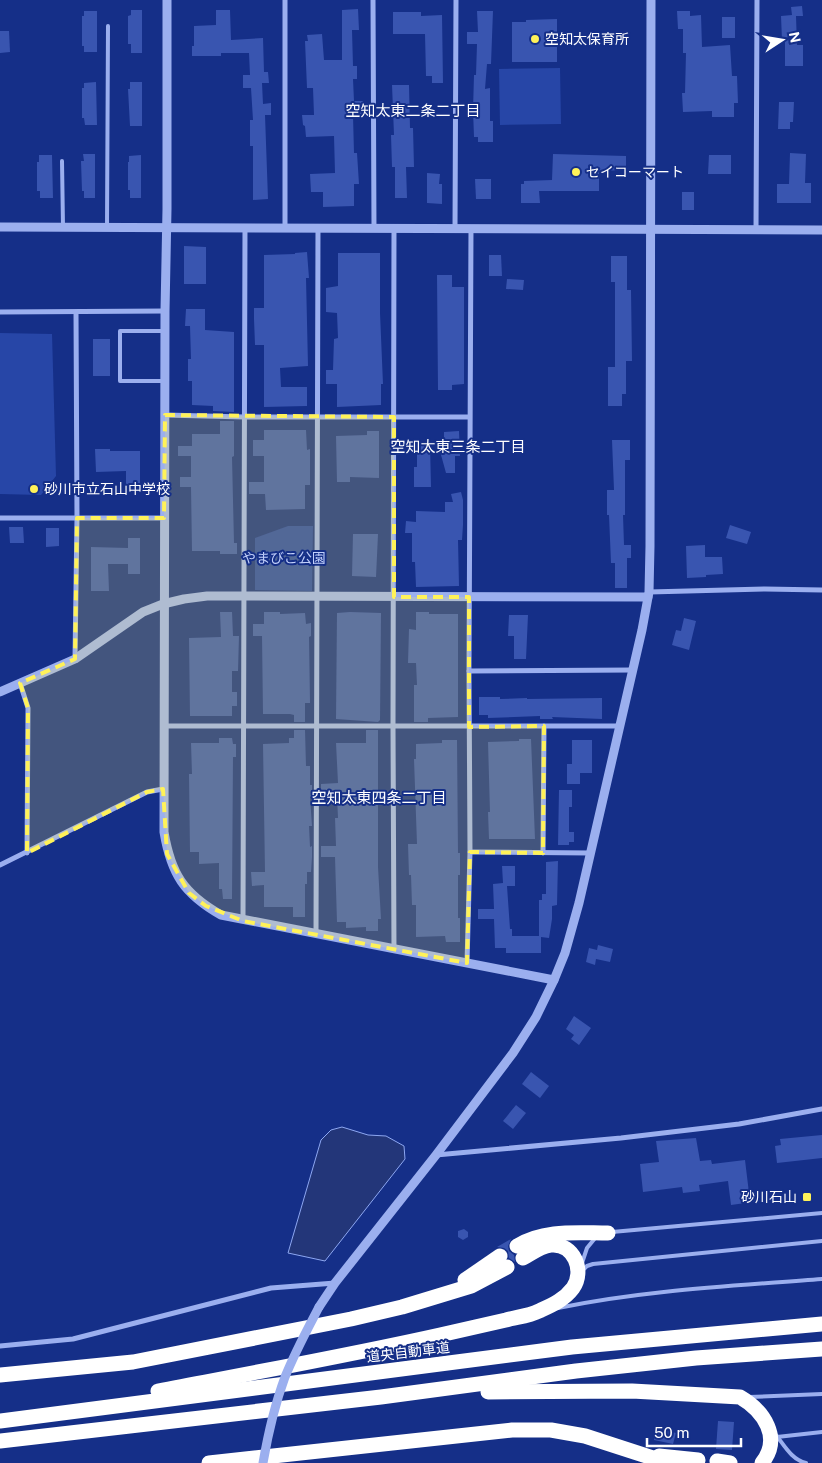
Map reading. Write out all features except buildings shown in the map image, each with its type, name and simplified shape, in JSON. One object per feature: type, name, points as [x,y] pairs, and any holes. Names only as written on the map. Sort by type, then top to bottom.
[{"type":"highway","points":[[6,1420],[391,1346],[534,1313],[561,1300],[574,1286],[578,1278],[578,1268],[573,1254],[557,1245],[520,1252],[535,1237],[549,1234],[608,1233]]},
{"type":"highway","points":[[0,1375],[134,1362],[351,1319],[402,1307],[445,1293],[504,1262]]},
{"type":"highway","name":"道央自動車道","points":[[6,1420],[572,1347],[822,1324]]},
{"type":"highway","points":[[0,1441],[382,1397],[659,1362],[822,1349]]},
{"type":"highway","points":[[382,1397],[475,1392],[579,1390],[740,1397],[756,1408],[770,1434],[772,1445],[762,1463]]},
{"type":"highway","points":[[209,1463],[512,1430],[551,1430],[585,1436],[668,1463]]},
{"type":"highway","points":[[640,1454],[698,1460]]},
{"type":"street","points":[[167,0],[167,227],[163,604],[164,832],[167,854],[177,876],[189,893],[221,915],[243,921],[554,980]]},
{"type":"street","points":[[285,0],[285,228]]},
{"type":"street","points":[[373,0],[374,228]]},
{"type":"street","points":[[455,228],[456,0]]},
{"type":"street","points":[[263,1463],[268,1433],[285,1378],[297,1350],[320,1307],[335,1283],[436,1155],[513,1053],[536,1018],[565,952],[620,726],[648,594],[650,536],[651,0]]},
{"type":"street","points":[[756,230],[757,0]]},
{"type":"street","points":[[0,227],[822,230]]},
{"type":"street","points":[[243,921],[245,228]]},
{"type":"street","points":[[316,934],[318,228]]},
{"type":"street","points":[[394,228],[394,950]]},
{"type":"street","points":[[467,963],[470,852],[469,417],[471,228]]},
{"type":"street","points":[[0,312],[165,310]]},
{"type":"street","points":[[75,659],[77,518],[76,312]]},
{"type":"street","points":[[165,415],[318,418],[469,417]]},
{"type":"street","points":[[0,518],[164,518]]},
{"type":"street","points":[[0,692],[75,659],[143,612],[163,604],[207,596],[469,597],[648,594],[765,589],[822,590]]},
{"type":"street","points":[[469,671],[632,670]]},
{"type":"street","points":[[20,683],[28,708],[27,853]]},
{"type":"street","points":[[164,726],[620,726]]},
{"type":"street","points":[[543,853],[544,726]]},
{"type":"street","points":[[0,865],[147,792],[164,789]]},
{"type":"street","points":[[470,852],[590,852]]},
{"type":"street","points":[[436,1155],[621,1138],[739,1124],[822,1108]]},
{"type":"street","points":[[0,1346],[73,1338],[271,1288],[335,1283]]},
{"type":"lane","points":[[107,227],[108,26]]},
{"type":"lane","points":[[62,162],[63,227]]},
{"type":"lane","points":[[165,330],[120,330],[120,381],[165,381]]},
{"type":"lane","points":[[578,1278],[584,1255],[591,1241],[608,1233],[822,1213]]},
{"type":"lane","points":[[578,1278],[587,1266],[593,1264],[822,1241]]},
{"type":"lane","points":[[534,1313],[583,1303],[653,1293],[822,1279]]},
{"type":"lane","points":[[740,1397],[822,1394]]},
{"type":"lane","points":[[764,1420],[790,1454],[806,1463]]},
{"type":"lane","points":[[777,1436],[822,1432]]},
{"type":"highlighted area","points":[[165,415],[394,417],[394,597],[469,597],[469,727],[544,726],[543,853],[470,852],[467,963],[243,921],[206,906],[189,893],[167,854],[163,789],[147,792],[27,853],[28,708],[20,683],[75,659],[77,518],[164,518]]},
{"type":"green space","points":[[560,68],[561,124],[500,125],[499,69]]},
{"type":"green space","points":[[0,333],[52,334],[56,476],[41,495],[0,494]]},
{"type":"green space","name":"やまびこ公園","points":[[288,526],[313,526],[312,591],[255,590],[255,538]]},
{"type":"shaded area","points":[[342,1127],[368,1135],[386,1136],[404,1146],[405,1159],[325,1261],[288,1253],[321,1140],[331,1130]]},
{"type":"place","name":"空知太保育所","points":[[535,39]]},
{"type":"place","name":"セイコーマート","points":[[576,172]]},
{"type":"place","name":"砂川市立石山中学校","points":[[34,489]]},
{"type":"place","name":"砂川石山","points":[[807,1197]]},
{"type":"district","name":"空知太東二条二丁目","points":[[413,110]]},
{"type":"district","name":"空知太東三条二丁目","points":[[458,446]]},
{"type":"district","name":"空知太東四条二丁目","points":[[379,797]]}]
